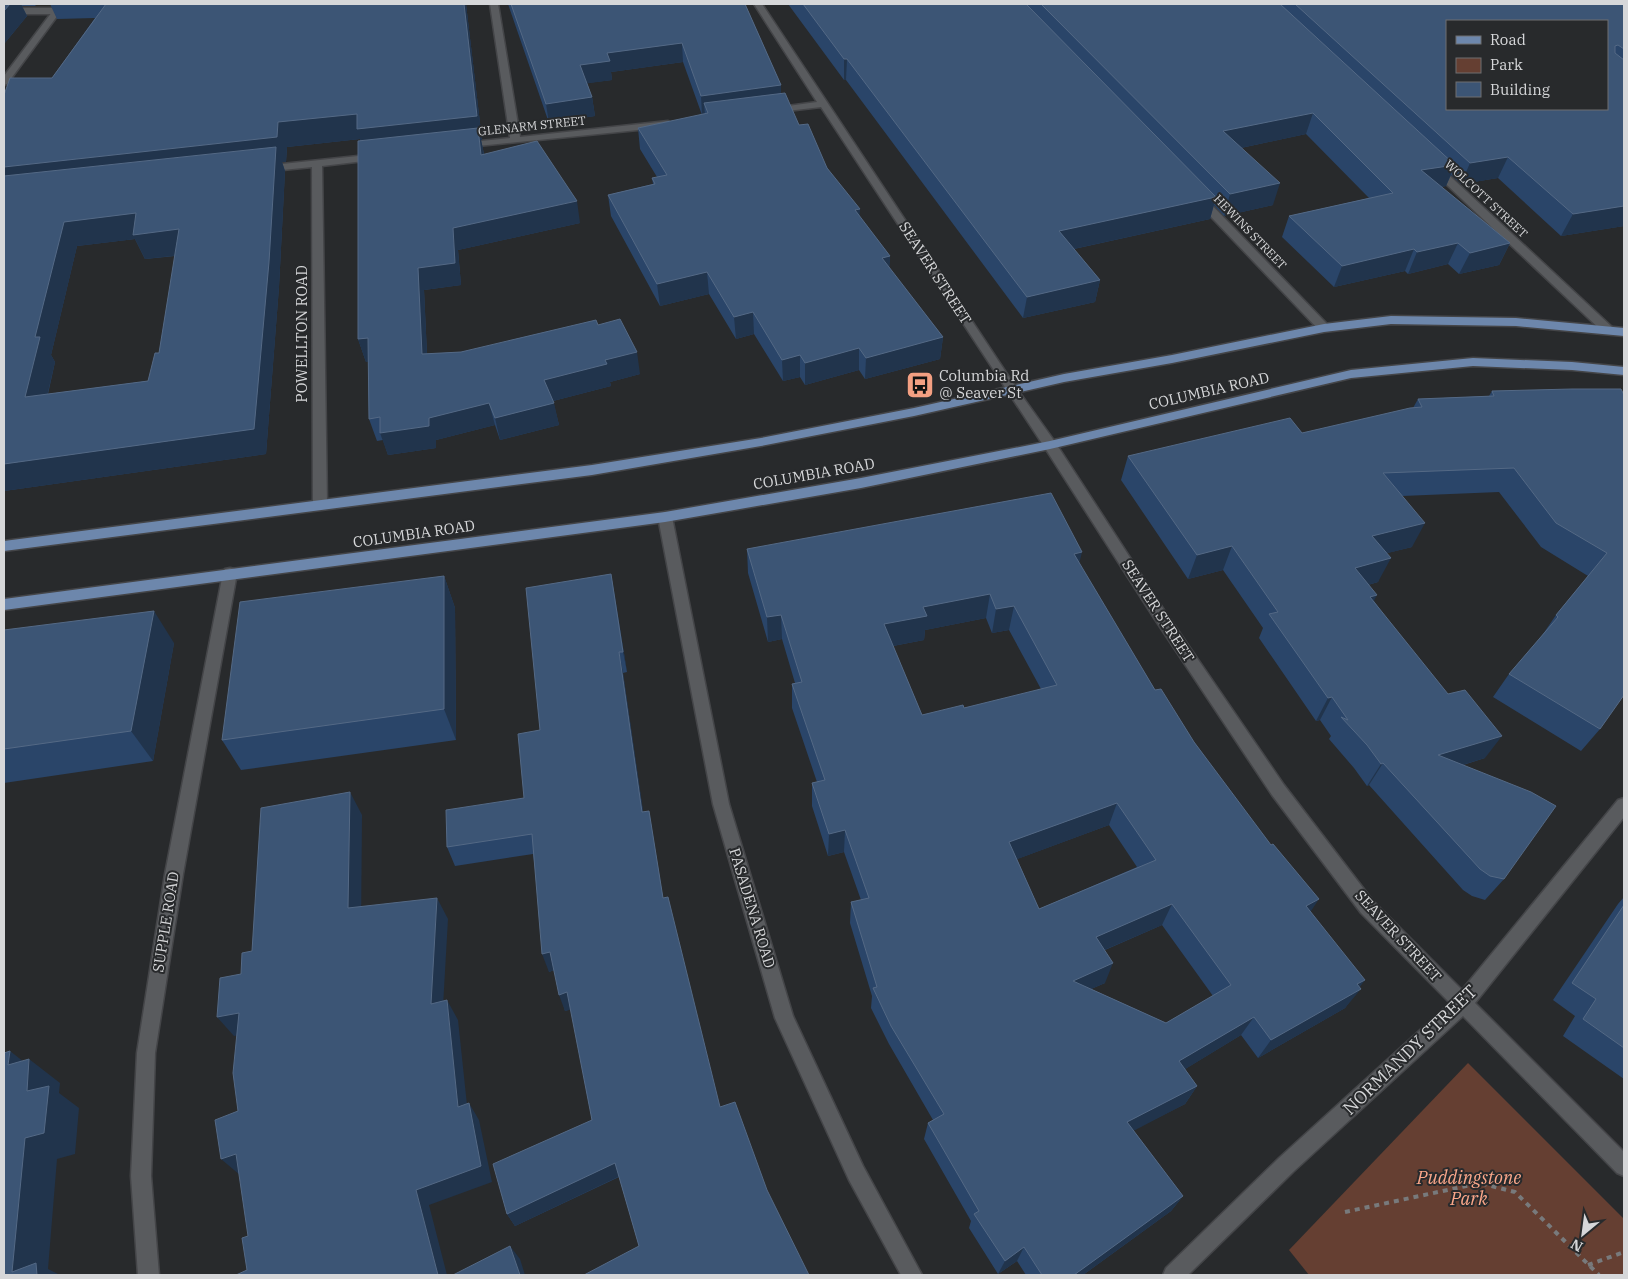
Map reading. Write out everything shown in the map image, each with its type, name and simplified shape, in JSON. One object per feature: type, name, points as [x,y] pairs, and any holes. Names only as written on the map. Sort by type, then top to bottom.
[{"type":"main road","points":[[4,546],[592,470],[771,440],[914,412],[1011,389],[1324,328],[1391,320],[1516,322],[1624,332]]},
{"type":"main road","name":"COLUMBIA ROAD","points":[[4,605],[230,573],[370,557],[665,516],[862,483],[1050,444],[1351,374],[1473,362],[1572,366],[1624,371]]},
{"type":"street","points":[[494,4],[515,140]]},
{"type":"street","name":"SEAVER STREET","points":[[758,4],[1011,389],[1050,444],[1159,614],[1278,790],[1367,906],[1624,1166]]},
{"type":"street","points":[[4,11],[59,8]]},
{"type":"street","points":[[4,82],[59,8]]},
{"type":"street","points":[[765,112],[823,104]]},
{"type":"street","name":"GLENARM STREET","points":[[455,147],[679,123]]},
{"type":"street","points":[[257,170],[386,156]]},
{"type":"street","name":"WOLCOTT STREET","points":[[1428,161],[1608,330]]},
{"type":"street","name":"POWELLTON ROAD","points":[[317,164],[320,504]]},
{"type":"street","name":"HEWINS STREET","points":[[1191,189],[1324,328]]},
{"type":"street","name":"PASADENA ROAD","points":[[665,516],[721,804],[784,1018],[856,1173],[912,1275]]},
{"type":"street","name":"SUPPLE ROAD","points":[[148,1275],[141,1176],[146,1053],[174,874],[230,573]]},
{"type":"street","name":"NORMANDY STREET","points":[[1173,1275],[1286,1165],[1463,1004],[1624,805]]},
{"type":"path","points":[[1344,1212],[1480,1183],[1515,1192],[1598,1275]]},
{"type":"path","points":[[1588,1265],[1624,1252]]},
{"type":"green space","name":"Puddingstone Park","points":[[1468,1063],[1624,1219],[1624,1275],[1309,1275],[1289,1250]]},
{"type":"building","points":[[4,4],[10,4],[4,11]]},
{"type":"building","points":[[106,4],[464,4],[477,116],[357,129],[357,114],[278,122],[277,137],[4,167],[4,95],[10,78],[52,78]]},
{"type":"building","points":[[511,4],[745,4],[781,85],[701,96],[682,43],[607,53],[610,61],[580,65],[592,97],[546,104]]},
{"type":"building","points":[[803,4],[1026,4],[1216,197],[1059,231],[1100,280],[1027,297],[847,59],[844,59]]},
{"type":"building","points":[[1041,4],[1280,4],[1455,165],[1421,170],[1510,243],[1470,253],[1458,243],[1417,252],[1414,249],[1342,266],[1289,216],[1393,193],[1313,113],[1223,131],[1280,183],[1230,194]]},
{"type":"building","points":[[1295,4],[1624,4],[1624,49],[1618,45],[1615,46],[1615,53],[1624,60],[1624,206],[1573,214],[1508,157],[1470,163]]},
{"type":"building","points":[[785,93],[799,125],[808,124],[827,168],[860,209],[855,210],[890,256],[882,258],[943,337],[866,358],[859,348],[805,363],[800,355],[782,360],[753,312],[734,317],[707,272],[657,284],[608,195],[655,184],[652,178],[667,175],[638,128],[708,113],[704,103]]},
{"type":"building","points":[[478,128],[481,155],[537,141],[577,201],[453,228],[455,263],[418,268],[422,354],[461,352],[596,320],[598,325],[620,319],[637,352],[605,360],[607,364],[544,380],[554,403],[495,418],[489,403],[429,418],[429,426],[380,433],[380,417],[369,419],[368,338],[358,339],[358,141]]},
{"type":"building","points":[[276,147],[269,262],[254,429],[4,464],[4,176]],"holes":[[[136,213],[133,235],[179,229],[159,353],[155,353],[148,381],[25,397],[40,337],[35,337],[64,222]]]},
{"type":"building","points":[[1621,389],[1624,395],[1624,695],[1600,729],[1509,674],[1558,617],[1556,615],[1607,553],[1556,523],[1514,468],[1383,473],[1425,523],[1372,536],[1391,558],[1355,568],[1377,595],[1370,597],[1448,694],[1465,690],[1502,736],[1438,755],[1531,792],[1556,806],[1504,879],[1490,876],[1480,869],[1383,763],[1381,764],[1367,745],[1341,717],[1348,720],[1332,697],[1328,698],[1269,614],[1278,612],[1232,546],[1197,555],[1128,456],[1290,418],[1302,433],[1410,408],[1422,407],[1418,399],[1494,396],[1492,391]]},
{"type":"building","points":[[1051,493],[1082,552],[1074,554],[1155,690],[1161,689],[1194,742],[1271,845],[1273,844],[1319,899],[1306,906],[1365,980],[1357,984],[1361,989],[1271,1040],[1254,1017],[1179,1061],[1197,1086],[1127,1122],[1183,1196],[1074,1275],[1042,1275],[1024,1247],[1005,1261],[974,1214],[979,1211],[928,1123],[944,1114],[891,1026],[873,988],[877,987],[851,902],[869,898],[845,830],[829,834],[812,783],[825,780],[792,684],[802,682],[781,615],[767,617],[747,549]],"holes":[[[990,594],[996,609],[1014,606],[1057,685],[964,708],[963,705],[922,715],[884,624],[927,616],[923,607]],[[1117,803],[1156,860],[1039,909],[1009,842]],[[1172,904],[1231,985],[1166,1023],[1073,981],[1113,963],[1096,937]]]},
{"type":"building","points":[[611,574],[623,652],[619,652],[642,812],[649,811],[663,898],[668,897],[720,1107],[735,1102],[767,1190],[809,1275],[584,1275],[639,1246],[615,1163],[507,1214],[493,1164],[592,1120],[567,992],[559,995],[550,952],[542,954],[532,834],[447,847],[446,810],[524,798],[518,734],[540,730],[526,588]]},
{"type":"building","points":[[444,576],[444,709],[222,740],[240,602]]},
{"type":"building","points":[[154,611],[131,731],[4,749],[4,630]]},
{"type":"building","points":[[350,792],[348,908],[437,898],[431,1004],[447,1000],[458,1107],[469,1103],[481,1166],[416,1190],[438,1275],[236,1275],[247,1270],[242,1238],[248,1236],[236,1154],[221,1159],[215,1120],[238,1111],[233,1073],[239,1013],[217,1017],[220,978],[241,974],[242,953],[252,951],[261,808]]},
{"type":"building","points":[[1624,905],[1624,1048],[1583,1019],[1596,999],[1572,983]]},
{"type":"building","points":[[10,1051],[8,1065],[29,1059],[27,1091],[49,1086],[44,1133],[25,1138],[12,1272],[36,1263],[37,1275],[4,1275],[4,1053]]},
{"type":"building","points":[[510,1246],[520,1275],[453,1275]]},
{"type":"place","name":"Columbia Rd @ Seaver St","points":[[920,385]]}]
